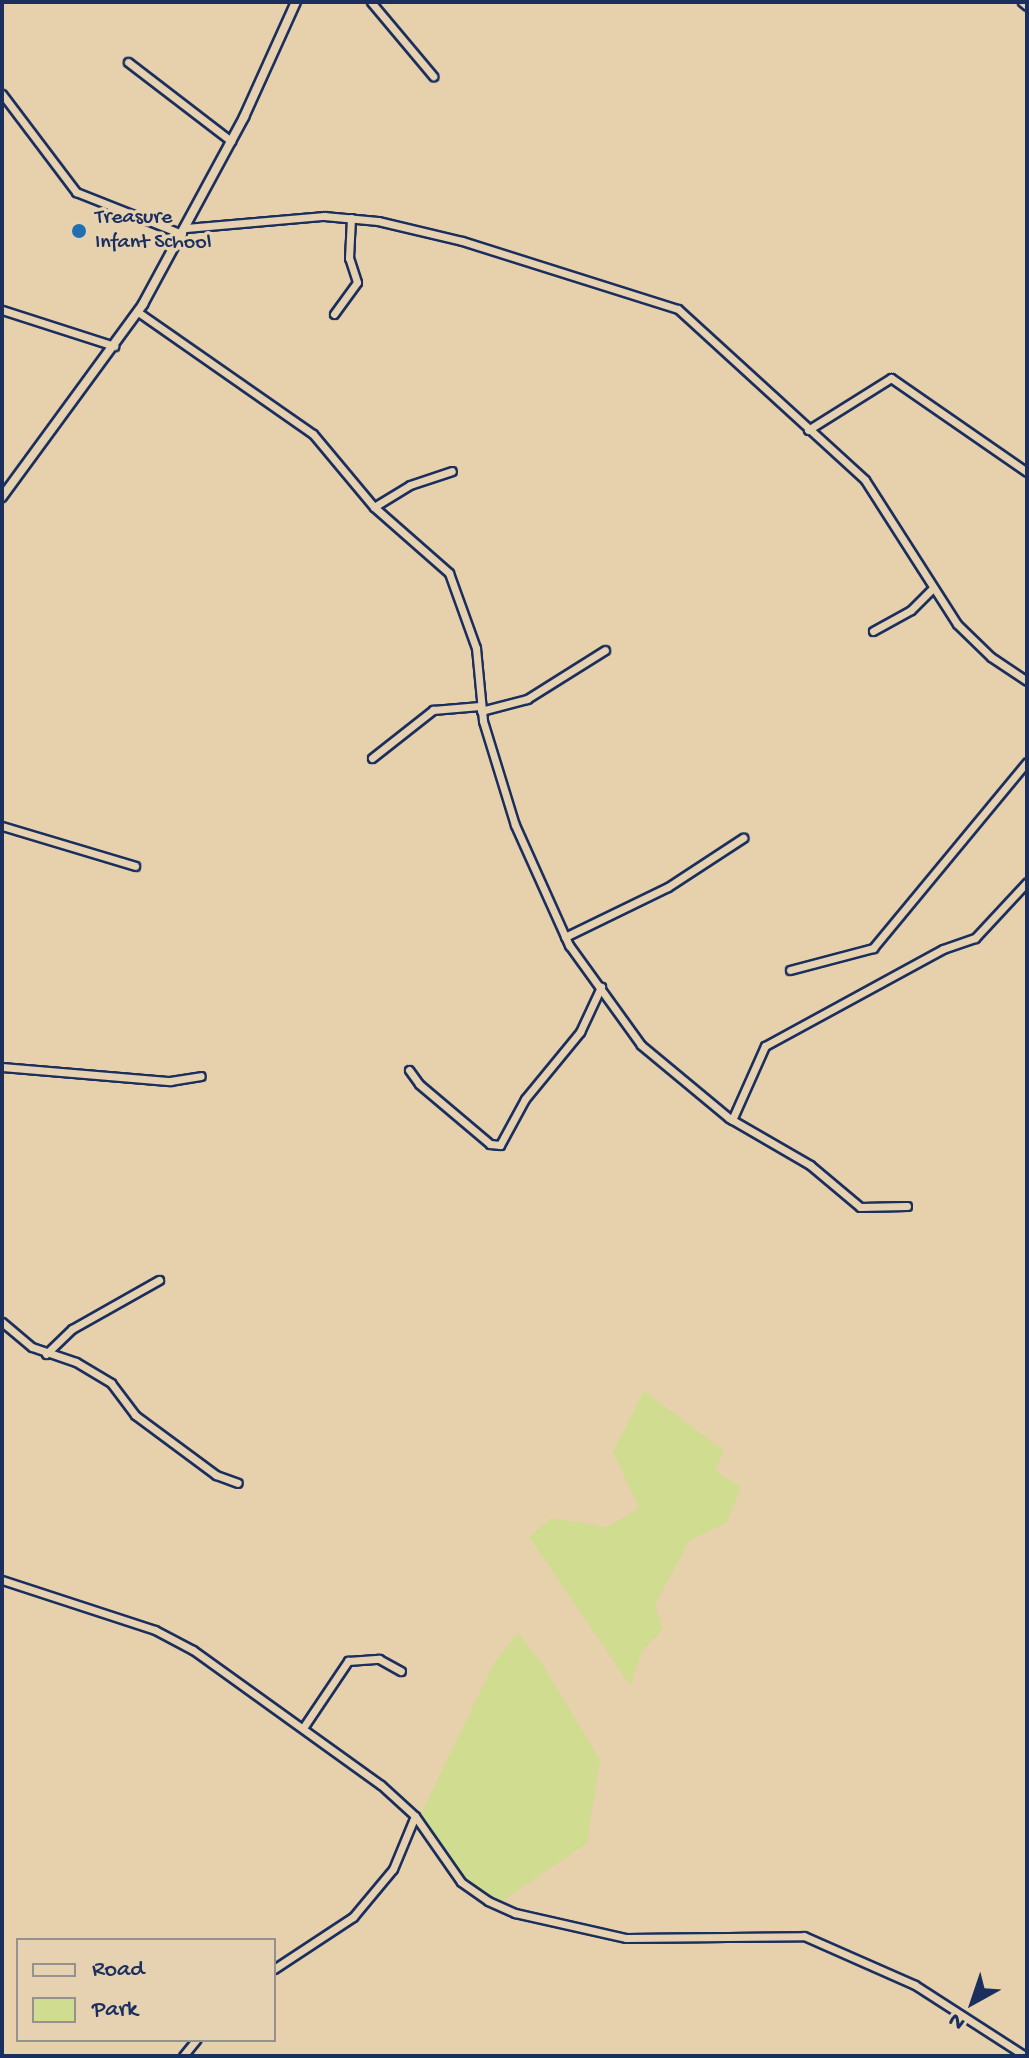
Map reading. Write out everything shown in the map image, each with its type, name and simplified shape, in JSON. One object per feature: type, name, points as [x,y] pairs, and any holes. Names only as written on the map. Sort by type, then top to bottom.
[{"type":"street","points":[[2,497],[138,312],[231,141],[296,2]]},
{"type":"street","points":[[371,2],[433,76]]},
{"type":"street","points":[[128,62],[231,141]]},
{"type":"street","points":[[2,94],[76,192],[184,231],[351,218],[448,238],[671,306],[703,329],[865,480],[932,589],[980,646],[1025,677]]},
{"type":"street","points":[[334,314],[357,282],[349,258],[351,218]]},
{"type":"street","points":[[2,310],[114,346]]},
{"type":"street","points":[[138,312],[313,434],[374,507],[436,558],[455,583],[476,648],[480,709],[515,825],[565,937],[650,1055],[732,1120],[810,1165],[860,1207],[907,1206]]},
{"type":"street","points":[[808,430],[891,378],[1027,472]]},
{"type":"street","points":[[374,507],[410,485],[452,471]]},
{"type":"street","points":[[873,631],[911,610],[932,589]]},
{"type":"street","points":[[372,758],[433,710],[480,709],[527,699],[605,650]]},
{"type":"street","points":[[790,970],[873,948],[1027,762]]},
{"type":"street","points":[[2,826],[135,866]]},
{"type":"street","points":[[565,937],[668,887],[743,838]]},
{"type":"street","points":[[732,1120],[765,1046],[943,949],[975,938],[1027,882]]},
{"type":"street","points":[[409,1070],[419,1084],[490,1144],[500,1145],[525,1099],[580,1032],[601,987]]},
{"type":"street","points":[[2,1067],[170,1081],[201,1076]]},
{"type":"street","points":[[46,1354],[72,1329],[159,1280]]},
{"type":"street","points":[[2,1322],[46,1354],[76,1362],[111,1383],[135,1415],[216,1475],[238,1483]]},
{"type":"street","points":[[2,1580],[155,1630],[193,1650],[303,1728],[415,1816],[461,1882],[515,1913],[626,1938],[804,1936],[915,1985],[1025,2056]]},
{"type":"street","points":[[303,1728],[348,1661],[379,1659],[401,1671]]},
{"type":"street","points":[[276,1968],[353,1917],[393,1869],[415,1816]]},
{"type":"green space","points":[[644,1391],[724,1451],[715,1471],[741,1487],[727,1522],[689,1541],[655,1605],[663,1629],[642,1651],[630,1685],[529,1537],[552,1518],[607,1527],[639,1508],[613,1452]]},
{"type":"green space","points":[[518,1633],[541,1662],[600,1760],[587,1843],[496,1905],[464,1879],[419,1818],[494,1663]]},
{"type":"place","name":"Treasure Infant School","points":[[79,231]]}]
